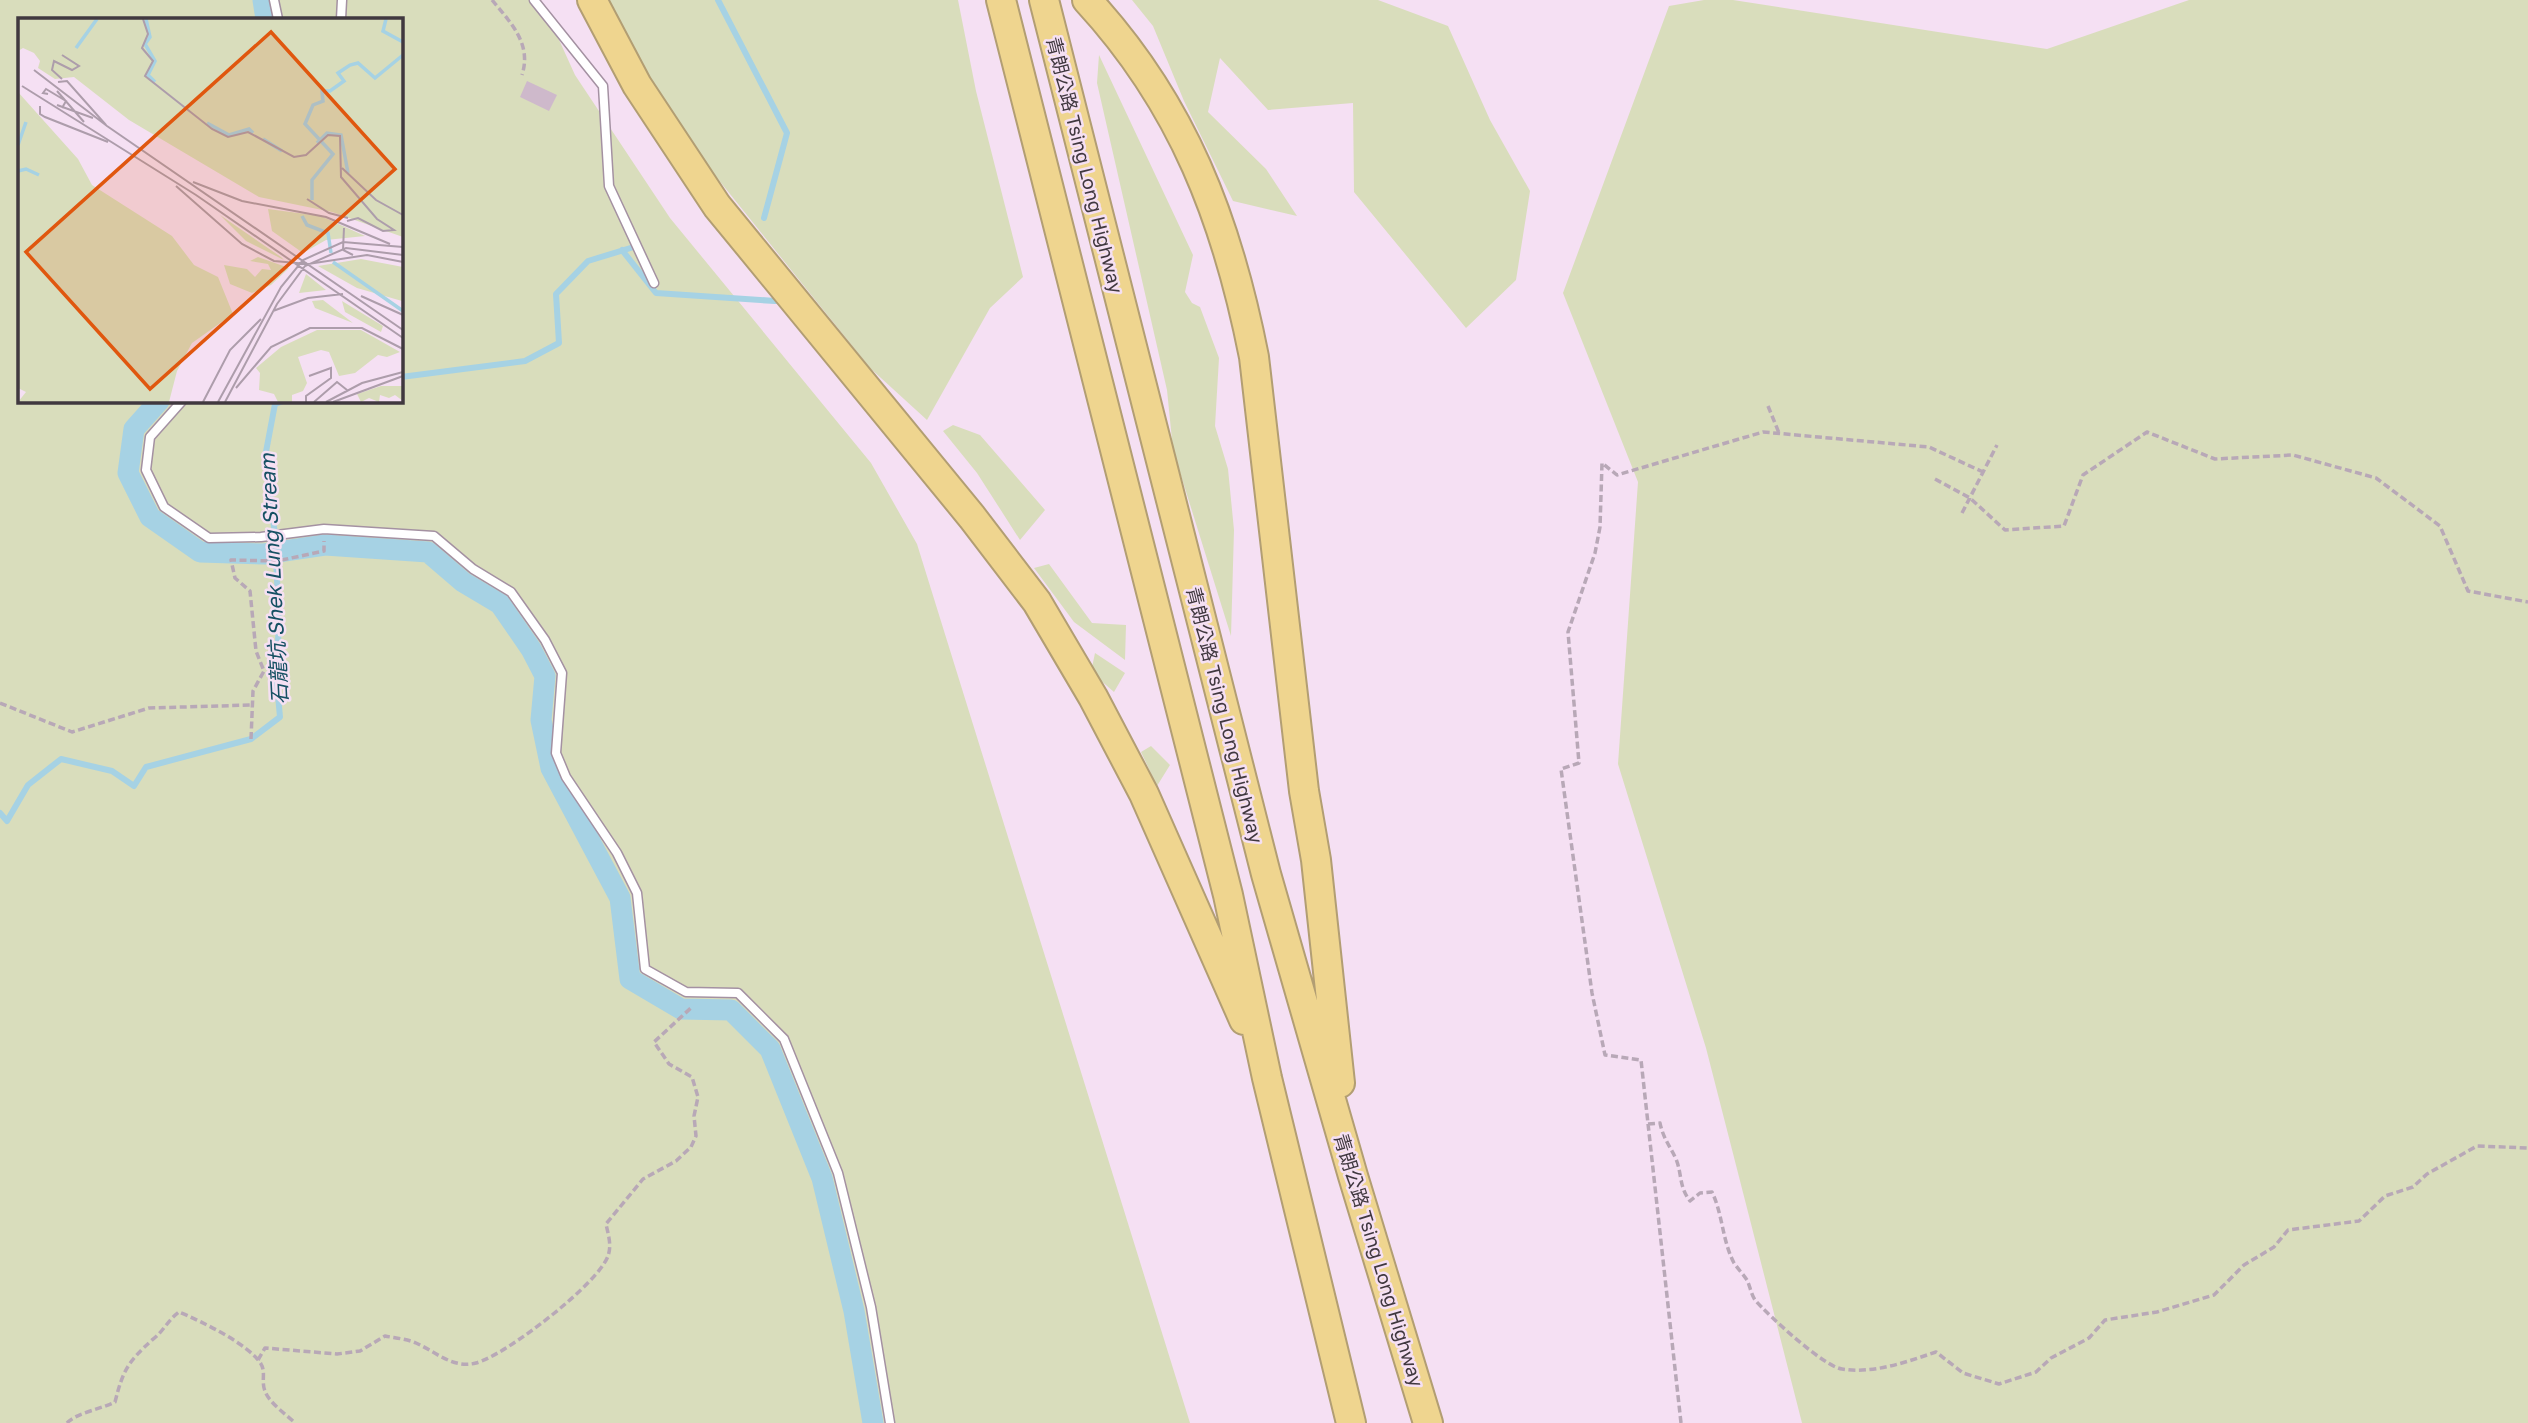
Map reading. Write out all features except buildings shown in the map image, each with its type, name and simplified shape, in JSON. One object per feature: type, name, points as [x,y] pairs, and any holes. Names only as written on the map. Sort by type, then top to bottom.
[{"type":"highway","points":[[592,0],[637,85],[717,206],[972,517],[1037,603],[1093,697],[1144,794],[1267,1078]]},
{"type":"highway","name":"青朗公路 Tsing Long Highway","points":[[1002,0],[1228,895],[1267,1078],[1351,1423]]},
{"type":"highway","name":"青朗公路 Tsing Long Highway","points":[[1044,0],[1266,874],[1353,1176],[1429,1423]]},
{"type":"highway","points":[[1087,0],[1159,93],[1198,168],[1223,228],[1240,289],[1254,357],[1304,792],[1317,860],[1353,1176]]},
{"type":"lane","points":[[274,0],[278,18]]},
{"type":"lane","points":[[341,18],[342,0]]},
{"type":"lane","points":[[534,0],[603,86],[609,186],[654,283]]},
{"type":"lane","points":[[181,402],[149,437],[146,470],[164,507],[209,538],[261,537],[324,529],[435,536],[473,569],[512,592],[545,640],[562,673],[561,725],[556,752],[566,776],[617,853],[637,893],[645,969],[686,992],[738,993],[784,1039],[838,1173],[871,1307],[890,1423]]},
{"type":"path","points":[[492,0],[524,44],[526,65],[522,75]]},
{"type":"path","points":[[1768,406],[1779,433]]},
{"type":"path","points":[[1681,1423],[1641,1060],[1605,1055],[1592,993],[1562,769],[1579,763],[1568,632],[1600,527],[1602,463],[1617,475],[1763,432],[1853,443],[1929,447],[1983,472]]},
{"type":"path","points":[[1935,479],[1970,498],[2005,530],[2064,526],[2083,475],[2147,432],[2215,459],[2293,455],[2376,478],[2440,526],[2468,591],[2528,602]]},
{"type":"path","points":[[1962,513],[1997,445]]},
{"type":"path","points":[[251,739],[253,691],[264,671],[256,651],[250,591],[235,579],[231,560],[276,561],[324,551]]},
{"type":"path","points":[[0,703],[72,732],[149,708],[252,705]]},
{"type":"path","points":[[258,1360],[265,1348],[337,1354],[360,1351],[385,1336],[414,1342],[447,1362],[476,1363],[549,1319],[592,1279],[608,1256],[610,1241],[606,1224],[643,1179],[676,1161],[691,1147],[696,1136],[694,1116],[698,1097],[692,1077],[669,1064],[654,1042],[666,1028],[684,1015]]},
{"type":"path","points":[[1648,1124],[1660,1123],[1663,1139],[1676,1160],[1681,1190],[1690,1201],[1700,1193],[1712,1192],[1720,1209],[1722,1230],[1734,1263],[1748,1282],[1754,1298],[1814,1355],[1838,1369],[1857,1370],[1896,1365],[1936,1352],[1963,1373],[1999,1384],[2036,1372],[2051,1358],[2089,1338],[2105,1320],[2157,1312],[2214,1295],[2244,1265],[2274,1247],[2288,1230],[2359,1221],[2385,1196],[2413,1187],[2427,1174],[2477,1146],[2528,1148]]},
{"type":"path","points":[[67,1423],[81,1413],[94,1412],[115,1402],[122,1377],[138,1350],[154,1339],[165,1322],[180,1312],[224,1337],[235,1339],[258,1360],[263,1367],[264,1391],[295,1423]]},
{"type":"green space","points":[[0,0],[541,0],[575,75],[670,218],[871,463],[917,544],[1190,1423],[0,1423]]},
{"type":"green space","points":[[599,0],[958,0],[976,91],[1023,277],[990,308],[927,420],[870,368],[664,112]]},
{"type":"green space","points":[[1132,0],[1378,0],[1448,26],[1490,120],[1530,191],[1516,280],[1466,328],[1354,192],[1353,103],[1268,110],[1220,58],[1208,112],[1266,169],[1297,216],[1233,201],[1184,101],[1153,26]]},
{"type":"green space","points":[[1704,0],[1733,0],[2047,49],[2189,0],[2528,0],[2528,1423],[1802,1423],[1706,1048],[1618,764],[1638,482],[1563,293],[1669,6]]},
{"type":"green space","points":[[1099,55],[1193,255],[1185,292],[1192,303],[1200,307],[1219,358],[1215,426],[1228,469],[1234,530],[1231,636],[1173,450],[1167,390],[1097,83]]},
{"type":"green space","points":[[953,425],[980,435],[1045,510],[1020,540],[977,473],[943,431]]},
{"type":"green space","points":[[1049,564],[1092,623],[1126,625],[1125,660],[1074,622],[1034,568]]},
{"type":"green space","points":[[1095,653],[1125,673],[1114,692],[1091,672]]},
{"type":"green space","points":[[1151,746],[1170,765],[1157,786],[1141,752]]},
{"type":"waterway","points":[[263,0],[266,18]]},
{"type":"waterway","points":[[718,0],[787,133],[764,218]]},
{"type":"waterway","name":"石龍坑 Shek Lung Stream","points":[[402,377],[525,361],[559,343],[556,294],[588,261],[637,246]]},
{"type":"waterway","points":[[622,250],[656,293],[775,301]]},
{"type":"waterway","points":[[158,402],[134,429],[128,473],[150,517],[200,552],[264,554],[325,545],[428,552],[463,582],[500,604],[531,649],[545,676],[541,720],[551,768],[620,898],[630,979],[681,1009],[731,1010],[770,1049],[822,1178],[854,1311],[873,1423]]},
{"type":"waterway","name":"石龍坑 Shek Lung Stream","points":[[0,813],[7,821],[28,785],[61,759],[112,771],[134,786],[146,767],[251,739],[280,717],[276,674],[279,624],[275,535],[265,457],[275,404],[280,402]]}]
